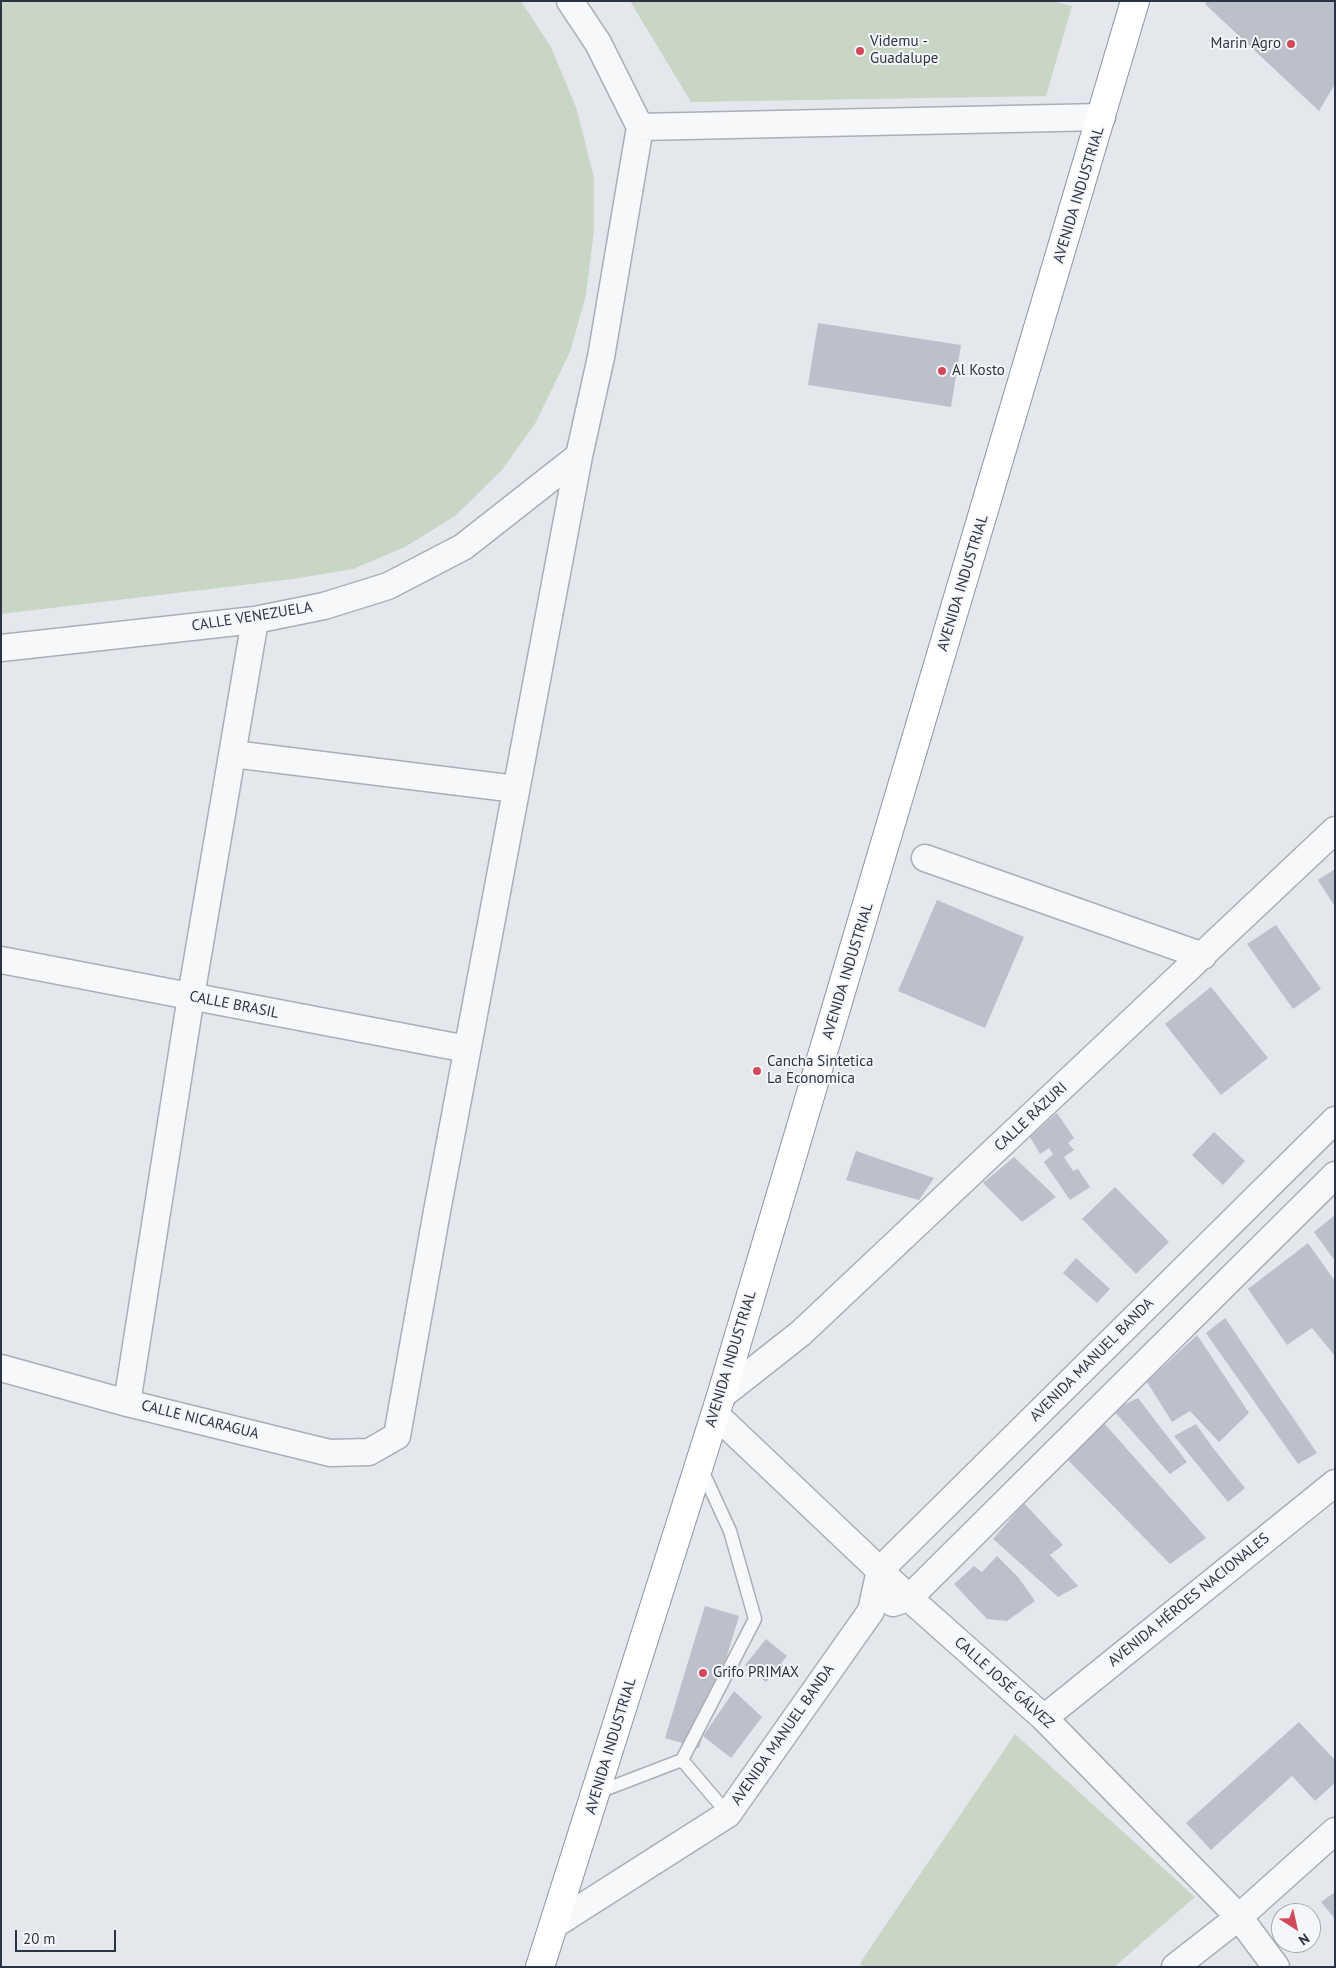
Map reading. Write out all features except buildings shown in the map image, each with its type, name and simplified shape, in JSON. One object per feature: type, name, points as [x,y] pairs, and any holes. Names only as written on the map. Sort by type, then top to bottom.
[{"type":"highway","name":"AVENIDA INDUSTRIAL","points":[[540,1967],[718,1405],[1136,1]]},
{"type":"street","points":[[467,1048],[579,456],[601,357],[640,127],[598,43],[570,1]]},
{"type":"street","points":[[640,127],[1102,116]]},
{"type":"street","name":"CALLE VENEZUELA","points":[[1,648],[255,620],[324,606],[379,589],[464,547],[579,456]]},
{"type":"street","points":[[127,1403],[191,996],[255,620]]},
{"type":"street","points":[[233,754],[516,789]]},
{"type":"street","name":"CALLE RÁZURI","points":[[718,1405],[800,1333],[1335,830]]},
{"type":"street","points":[[925,858],[1203,956]]},
{"type":"street","name":"CALLE BRASIL","points":[[1,960],[467,1048]]},
{"type":"street","name":"CALLE NICARAGUA","points":[[1,1368],[127,1403],[330,1452],[369,1452],[397,1436],[467,1048]]},
{"type":"street","name":"AVENIDA MANUEL BANDA","points":[[554,1926],[728,1814],[871,1611],[880,1570],[1335,1120]]},
{"type":"street","points":[[871,1611],[909,1598],[1335,1175]]},
{"type":"street","name":"CALLE JOSÉ GÁLVEZ","points":[[718,1405],[909,1598],[1044,1718],[1239,1917],[1276,1967]]},
{"type":"street","name":"AVENIDA HÉROES NACIONALES","points":[[1044,1718],[1335,1483]]},
{"type":"street","points":[[1174,1967],[1239,1917],[1335,1832]]},
{"type":"lane","points":[[596,1793],[682,1760],[756,1619],[730,1531],[699,1464]]},
{"type":"lane","points":[[682,1760],[728,1814]]},
{"type":"green space","points":[[1,1],[521,1],[551,47],[577,110],[594,178],[594,231],[586,295],[570,352],[536,422],[502,470],[455,516],[405,547],[353,569],[293,579],[1,614]]},
{"type":"green space","name":"Videmu - Guadalupe","points":[[630,1],[1052,1],[1072,6],[1046,96],[691,102]]},
{"type":"green space","points":[[1015,1734],[1195,1897],[1114,1967],[862,1967],[860,1963]]},
{"type":"place","name":"Marin Agro","points":[[1291,44]]},
{"type":"place","name":"Videmu - Guadalupe","points":[[860,51]]},
{"type":"place","name":"Al Kosto","points":[[942,371]]},
{"type":"place","name":"Cancha Sintetica La Economica","points":[[757,1071]]},
{"type":"place","name":"Grifo PRIMAX","points":[[703,1673]]}]
